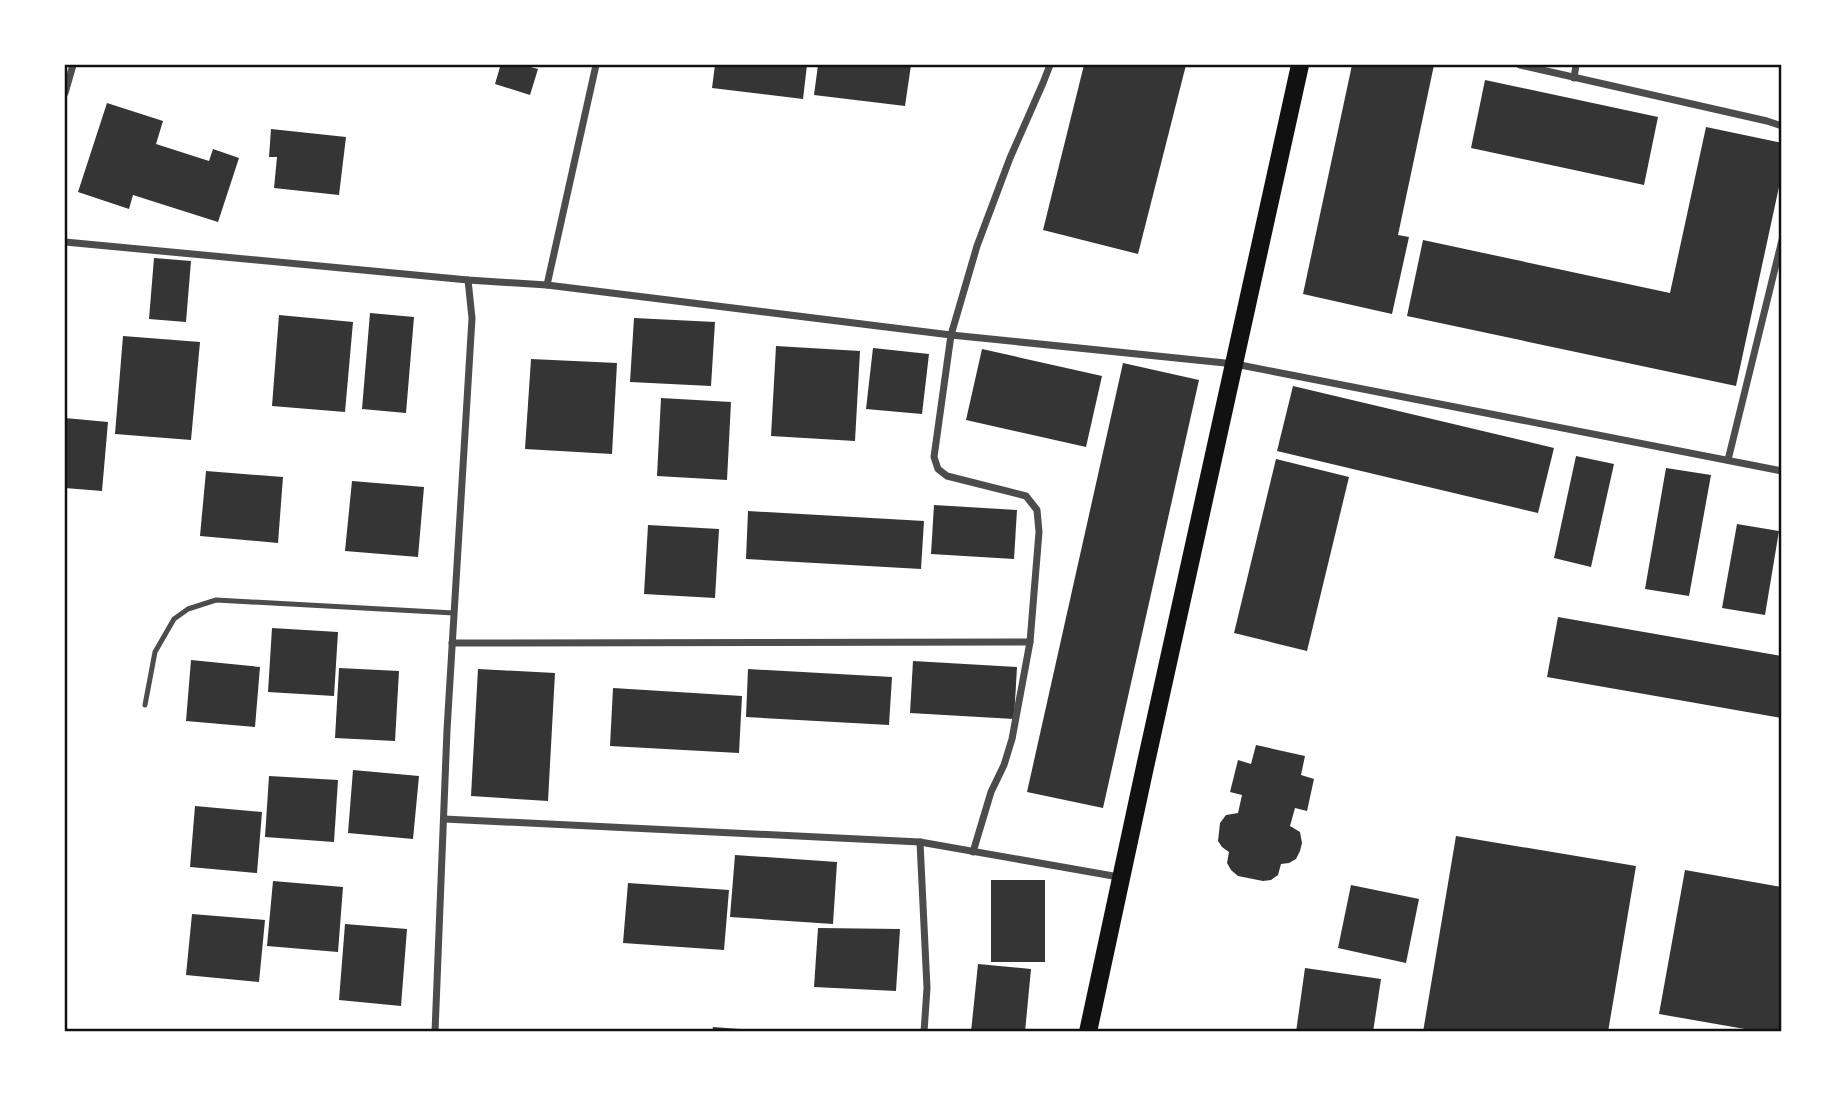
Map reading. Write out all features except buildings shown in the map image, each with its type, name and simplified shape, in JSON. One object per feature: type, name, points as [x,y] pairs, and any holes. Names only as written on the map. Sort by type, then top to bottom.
[{"type":"main road","points":[[1088,1032],[1300,65]]},
{"type":"street","points":[[65,93],[73,65]]},
{"type":"street","points":[[547,285],[596,65]]},
{"type":"street","points":[[973,852],[991,792],[1004,765],[1012,739],[1030,642],[1039,532],[1037,510],[1026,496],[947,476],[938,469],[934,457],[951,335],[977,246],[1049,65]]},
{"type":"street","points":[[1520,65],[1782,126]]},
{"type":"street","points":[[1574,78],[1576,65]]},
{"type":"street","points":[[1728,460],[1782,240]]},
{"type":"street","points":[[65,242],[547,285],[951,335],[1235,364],[1782,471]]},
{"type":"street","points":[[435,1032],[452,643],[472,318],[468,280]]},
{"type":"street","points":[[452,643],[1030,642]]},
{"type":"street","points":[[444,819],[920,842],[1121,877]]},
{"type":"street","points":[[920,842],[927,988],[924,1032]]},
{"type":"lane","points":[[145,705],[155,652],[174,619],[188,609],[216,600],[454,613]]}]
